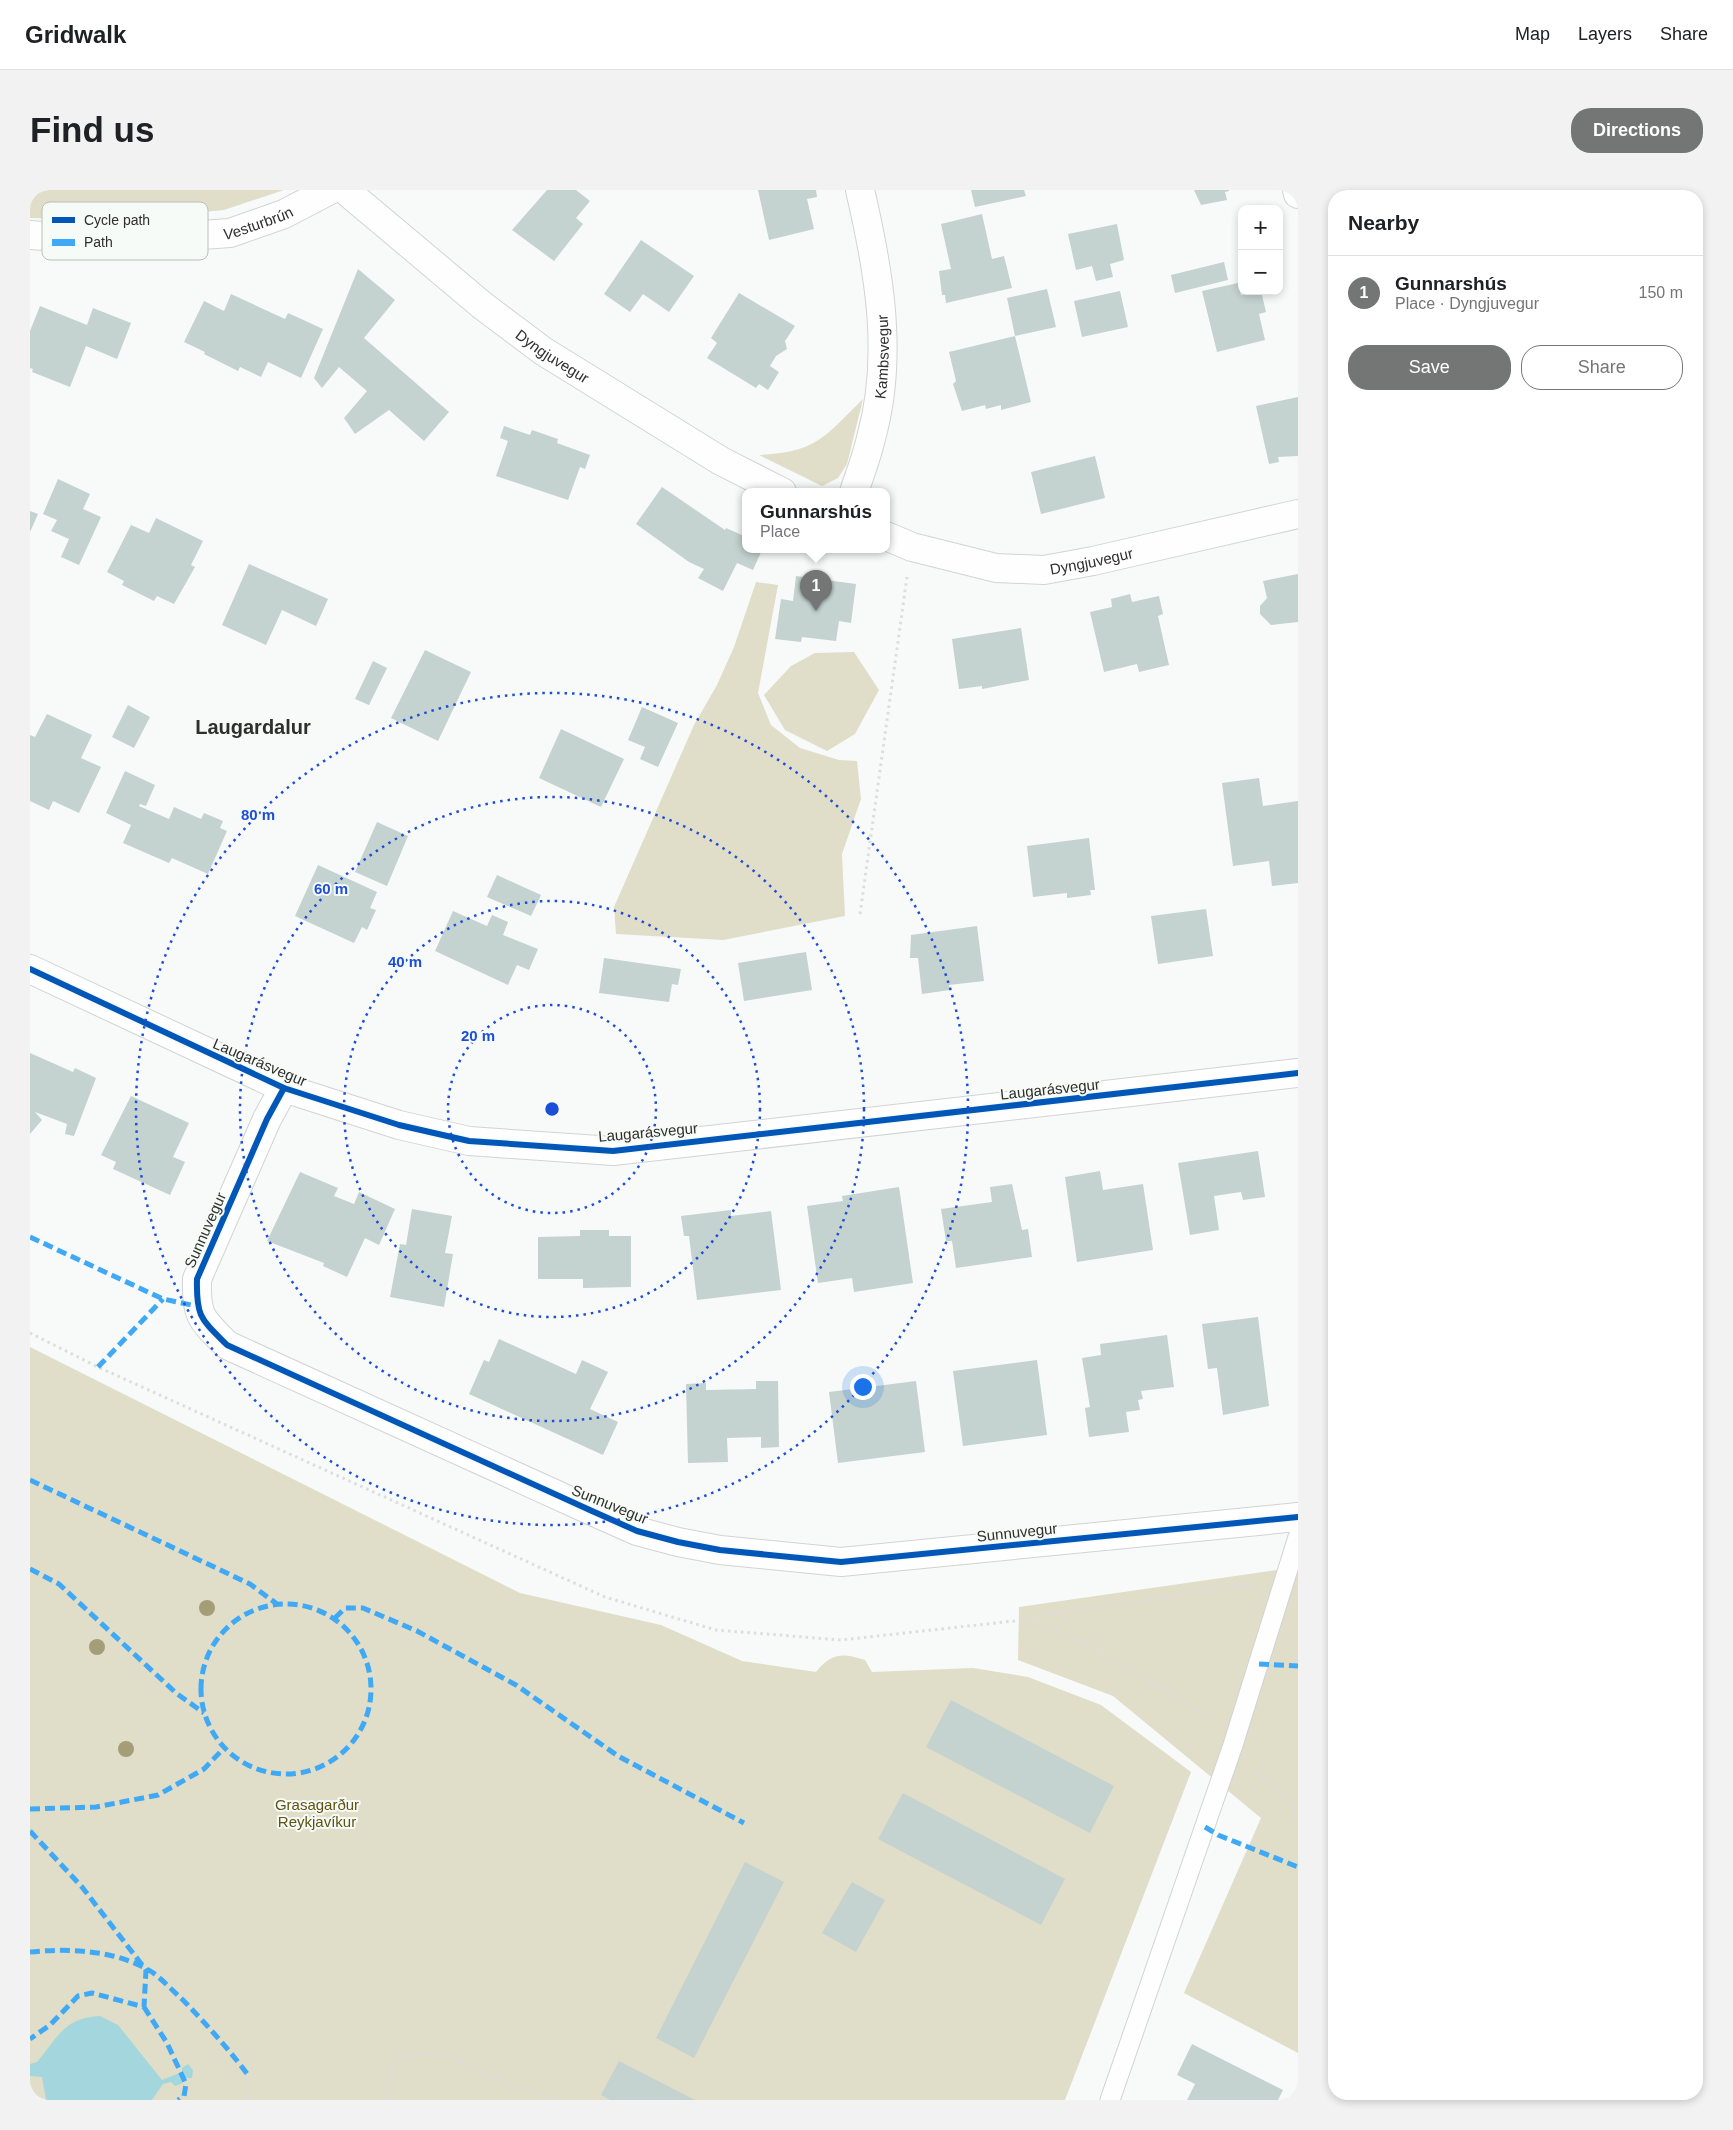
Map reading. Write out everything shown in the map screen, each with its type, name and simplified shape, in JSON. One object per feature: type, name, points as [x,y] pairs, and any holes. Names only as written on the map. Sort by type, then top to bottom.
[{"type":"street","name":"Vesturbrún","points":[[208,235],[230,233],[284,214],[330,190]]},
{"type":"street","name":"Dyngjuvegur","points":[[345,190],[483,306],[543,351],[714,456],[774,488]]},
{"type":"street","name":"Kambsvegur","points":[[855,488],[872,437],[881,385],[883,324],[873,246],[860,190]]},
{"type":"street","points":[[1297,190],[1298,194]]},
{"type":"street","name":"Dyngjuvegur","points":[[890,538],[912,547],[996,568],[1044,570],[1093,561],[1298,514]]},
{"type":"street","name":"Laugarásvegur","points":[[30,969],[284,1088],[399,1125],[469,1141],[613,1151],[1298,1074]]},
{"type":"street","name":"Sunnuvegur","points":[[284,1088],[267,1120],[197,1280],[196,1306],[206,1324],[227,1345],[628,1527],[678,1542],[720,1550],[841,1562],[1298,1517]]},
{"type":"lane","points":[[1110,2100],[1233,1745],[1298,1537]]},
{"type":"path","points":[[860,914],[908,574]]},
{"type":"path","points":[[1032,1619],[1040,1615],[1283,1581]]},
{"type":"path","points":[[384,2100],[388,2096],[390,2072],[400,2058],[426,2052],[459,2059],[507,2084],[539,2093],[550,2100]]},
{"type":"path","points":[[248,2075],[248,2100]]},
{"type":"green space","points":[[30,190],[284,190],[224,210],[208,212],[208,202],[42,202],[42,218],[30,218]]},
{"type":"green space","points":[[863,399],[847,464],[838,478],[822,486],[759,455],[794,450],[807,446],[828,433]]},
{"type":"green space","points":[[756,582],[778,585],[758,693],[771,725],[800,748],[839,760],[857,761],[861,799],[842,854],[845,916],[723,940],[616,934],[614,907],[694,725],[717,685],[734,647]]},
{"type":"green space","points":[[854,652],[879,690],[855,734],[827,751],[785,730],[764,695],[791,666],[815,653]]},
{"type":"green space","name":"Grasagarður Reykjavíkur","points":[[30,1347],[520,1593],[661,1625],[742,1661],[816,1672],[827,1661],[844,1655],[865,1660],[872,1672],[973,1668],[1028,1677],[1101,1705],[1191,1772],[1065,2100],[30,2100]]},
{"type":"green space","points":[[1298,1567],[1298,2053],[1184,1993],[1261,1818],[1113,1696],[1018,1660],[1019,1607]]},
{"type":"water","points":[[100,2016],[118,2025],[162,2080],[182,2072],[182,2068],[188,2064],[193,2070],[192,2078],[186,2078],[181,2084],[175,2086],[171,2082],[163,2084],[152,2100],[46,2100],[42,2077],[30,2076],[30,2064],[37,2062],[63,2030],[70,2025],[88,2017]]},
{"type":"building","points":[[547,190],[576,190],[590,201],[576,218],[583,224],[554,261],[512,230]]},
{"type":"building","points":[[758,190],[816,190],[817,197],[807,199],[814,229],[769,240]]},
{"type":"building","points":[[971,190],[1024,190],[1026,196],[975,207]]},
{"type":"building","points":[[1194,190],[1229,191],[1225,192],[1227,200],[1201,205]]},
{"type":"building","points":[[982,214],[992,259],[1004,256],[1012,288],[946,303],[945,295],[942,295],[939,271],[951,269],[941,224]]},
{"type":"building","points":[[1117,224],[1124,260],[1110,264],[1113,277],[1096,281],[1092,266],[1076,270],[1068,234]]},
{"type":"building","points":[[641,240],[694,276],[669,312],[643,294],[630,312],[604,294]]},
{"type":"building","points":[[1224,262],[1228,280],[1175,293],[1171,275]]},
{"type":"building","points":[[358,269],[395,300],[364,338],[449,412],[424,441],[389,410],[355,434],[344,418],[367,391],[339,367],[322,388],[314,378]]},
{"type":"building","points":[[1238,283],[1238,295],[1262,295],[1266,312],[1259,314],[1265,340],[1217,352],[1202,291]]},
{"type":"building","points":[[1047,289],[1056,327],[1015,336],[1007,298]]},
{"type":"building","points":[[1120,291],[1128,327],[1082,337],[1074,301]]},
{"type":"building","points":[[739,293],[795,326],[785,341],[787,349],[776,356],[770,366],[779,372],[768,390],[759,384],[756,388],[707,358],[717,343],[711,338]]},
{"type":"building","points":[[231,294],[285,319],[288,313],[323,329],[301,378],[268,362],[261,377],[240,367],[238,371],[184,342],[204,301],[224,311]]},
{"type":"building","points":[[40,306],[87,325],[93,308],[131,323],[117,359],[86,346],[70,387],[32,372],[33,369],[30,368],[30,331]]},
{"type":"building","points":[[1015,336],[1031,402],[1001,410],[1001,405],[986,409],[985,405],[962,411],[953,384],[956,381],[949,352]]},
{"type":"building","points":[[1298,397],[1298,456],[1278,457],[1279,462],[1269,464],[1256,406]]},
{"type":"building","points":[[504,426],[530,435],[532,430],[558,439],[557,443],[590,455],[585,469],[580,467],[568,500],[496,476],[508,441],[500,438]]},
{"type":"building","points":[[1095,456],[1105,498],[1041,514],[1031,472]]},
{"type":"building","points":[[58,479],[90,494],[83,509],[101,517],[79,565],[61,557],[69,539],[51,531],[57,520],[43,514]]},
{"type":"building","points":[[662,487],[725,530],[726,528],[742,535],[742,553],[761,553],[753,570],[737,563],[723,591],[698,578],[704,569],[689,562],[636,524]]},
{"type":"building","points":[[30,511],[38,514],[30,532]]},
{"type":"building","points":[[156,518],[203,541],[191,565],[195,567],[174,604],[157,596],[154,601],[122,585],[124,581],[107,572],[131,525],[149,533]]},
{"type":"building","points":[[249,564],[328,599],[316,626],[282,610],[266,645],[222,625]]},
{"type":"building","points":[[1298,574],[1298,622],[1271,625],[1260,614],[1260,606],[1267,598],[1263,581]]},
{"type":"building","points":[[796,576],[856,584],[851,623],[839,621],[836,641],[802,637],[801,642],[775,639],[781,599],[793,601]]},
{"type":"building","points":[[1130,594],[1132,602],[1159,596],[1163,614],[1158,616],[1169,665],[1139,672],[1137,664],[1104,672],[1090,612],[1112,607],[1111,599]]},
{"type":"building","points":[[1021,628],[1029,680],[982,689],[982,686],[959,689],[952,639]]},
{"type":"building","points":[[425,650],[471,672],[438,741],[391,718]]},
{"type":"building","points":[[373,661],[387,668],[369,705],[355,699]]},
{"type":"building","points":[[128,705],[150,717],[134,748],[112,737]]},
{"type":"building","points":[[642,707],[678,723],[658,767],[640,759],[645,747],[628,740]]},
{"type":"building","points":[[47,714],[92,735],[81,758],[101,767],[79,813],[53,801],[49,810],[30,801],[30,735],[35,737]]},
{"type":"building","points":[[561,729],[624,759],[601,807],[539,778]]},
{"type":"building","points":[[125,771],[155,785],[146,806],[140,804],[139,806],[169,819],[174,807],[201,819],[204,813],[223,821],[220,828],[227,831],[208,874],[172,858],[169,863],[123,843],[131,825],[106,813]]},
{"type":"building","points":[[1259,778],[1263,806],[1298,801],[1298,883],[1272,886],[1269,861],[1233,866],[1222,783]]},
{"type":"building","points":[[377,822],[408,836],[387,886],[355,872]]},
{"type":"building","points":[[1089,838],[1095,890],[1090,890],[1091,895],[1067,898],[1067,893],[1033,897],[1027,846]]},
{"type":"building","points":[[318,865],[377,892],[370,908],[376,910],[367,930],[362,927],[354,943],[295,916]]},
{"type":"building","points":[[497,875],[541,895],[531,916],[487,897]]},
{"type":"building","points":[[1206,909],[1213,956],[1158,964],[1151,916]]},
{"type":"building","points":[[453,911],[487,926],[492,915],[508,922],[503,935],[538,949],[529,970],[517,965],[508,985],[435,951]]},
{"type":"building","points":[[977,926],[984,981],[949,985],[950,990],[922,994],[918,958],[910,958],[911,935]]},
{"type":"building","points":[[806,952],[812,990],[744,1001],[738,963]]},
{"type":"building","points":[[604,958],[681,969],[678,985],[672,984],[669,1002],[599,993]]},
{"type":"building","points":[[30,1053],[73,1072],[75,1068],[96,1078],[74,1136],[65,1134],[67,1124],[35,1112],[42,1120],[30,1134]]},
{"type":"building","points":[[131,1096],[189,1123],[173,1157],[185,1162],[170,1195],[113,1169],[116,1162],[101,1155]]},
{"type":"building","points":[[1258,1151],[1265,1197],[1243,1200],[1241,1192],[1214,1196],[1219,1230],[1190,1235],[1178,1163]]},
{"type":"building","points":[[1100,1171],[1103,1190],[1143,1184],[1153,1250],[1077,1262],[1065,1177]]},
{"type":"building","points":[[300,1172],[338,1188],[334,1196],[354,1204],[359,1192],[395,1209],[379,1245],[365,1238],[347,1277],[323,1266],[324,1263],[267,1241]]},
{"type":"building","points":[[1012,1184],[1022,1230],[1028,1229],[1032,1257],[956,1268],[952,1241],[946,1241],[941,1209],[992,1202],[990,1187]]},
{"type":"building","points":[[899,1187],[913,1283],[854,1292],[852,1278],[818,1283],[807,1206],[843,1201],[842,1196]]},
{"type":"building","points":[[412,1209],[452,1216],[445,1253],[453,1254],[444,1307],[390,1297],[400,1244],[406,1245]]},
{"type":"building","points":[[731,1210],[731,1216],[771,1211],[781,1290],[697,1300],[689,1236],[684,1236],[681,1216]]},
{"type":"building","points":[[580,1230],[609,1230],[609,1236],[631,1236],[631,1287],[583,1288],[583,1279],[538,1279],[538,1237],[580,1236]]},
{"type":"building","points":[[1258,1317],[1269,1406],[1223,1415],[1217,1368],[1208,1369],[1202,1324]]},
{"type":"building","points":[[1167,1335],[1174,1387],[1141,1391],[1143,1399],[1138,1400],[1140,1410],[1126,1412],[1129,1432],[1089,1437],[1085,1408],[1090,1407],[1082,1358],[1101,1355],[1100,1344]]},
{"type":"building","points":[[499,1339],[576,1374],[582,1360],[608,1372],[590,1409],[618,1422],[603,1455],[469,1394],[484,1360],[489,1362]]},
{"type":"building","points":[[1037,1360],[1047,1435],[963,1446],[953,1371]]},
{"type":"building","points":[[756,1381],[778,1381],[779,1447],[761,1448],[761,1437],[727,1438],[728,1462],[688,1463],[686,1384],[706,1383],[706,1390],[756,1389]]},
{"type":"building","points":[[916,1381],[925,1452],[838,1463],[829,1392]]},
{"type":"building","points":[[951,1700],[1114,1786],[1090,1833],[926,1747]]},
{"type":"building","points":[[903,1793],[1065,1879],[1041,1925],[878,1839]]},
{"type":"building","points":[[745,1862],[784,1882],[694,2058],[656,2038]]},
{"type":"building","points":[[852,1882],[885,1900],[856,1952],[822,1933]]},
{"type":"building","points":[[1192,2044],[1283,2090],[1278,2100],[1187,2100],[1195,2084],[1177,2075]]},
{"type":"building","points":[[619,2061],[695,2100],[610,2100],[601,2095]]},
{"type":"marked path","points":[[30,1237],[163,1299],[196,1306]]},
{"type":"marked path","points":[[98,1367],[163,1299]]},
{"type":"marked path","points":[[30,1480],[250,1584],[277,1604]]},
{"type":"marked path","points":[[30,1569],[59,1584],[176,1693],[204,1713]]},
{"type":"marked path","points":[[278,1604],[294,1604],[319,1610],[340,1623],[352,1635],[365,1656],[371,1689],[365,1722],[352,1743],[340,1755],[319,1768],[294,1774],[278,1774],[253,1768],[232,1755],[220,1743],[207,1722],[201,1697],[201,1681],[207,1656],[220,1635],[232,1623],[253,1610],[278,1604]]},
{"type":"marked path","points":[[335,1618],[345,1608],[363,1608],[417,1631],[516,1685],[618,1756],[744,1823]]},
{"type":"marked path","points":[[1259,1664],[1298,1666]]},
{"type":"marked path","points":[[30,1809],[96,1807],[158,1795],[204,1769],[224,1748]]},
{"type":"marked path","points":[[1205,1827],[1218,1835],[1298,1867]]},
{"type":"marked path","points":[[30,1831],[82,1887],[146,1970],[144,2007],[92,1993],[78,1996],[50,2025],[30,2039]]},
{"type":"marked path","points":[[30,1952],[61,1950],[92,1952],[124,1959],[152,1972],[200,2018],[248,2075]]},
{"type":"marked path","points":[[144,2007],[167,2043],[186,2084],[184,2096],[178,2100]]},
{"type":"cycle path","points":[[30,969],[284,1088],[399,1125],[469,1141],[613,1151],[1298,1073]]},
{"type":"cycle path","points":[[284,1088],[267,1119],[197,1279],[199,1310],[206,1323],[227,1345],[637,1531],[678,1542],[720,1550],[841,1562],[1298,1517]]},
{"type":"place","name":"Gunnarshús","points":[[816,611]]},
{"type":"district","name":"Laugardalur","points":[[253,727]]}]
